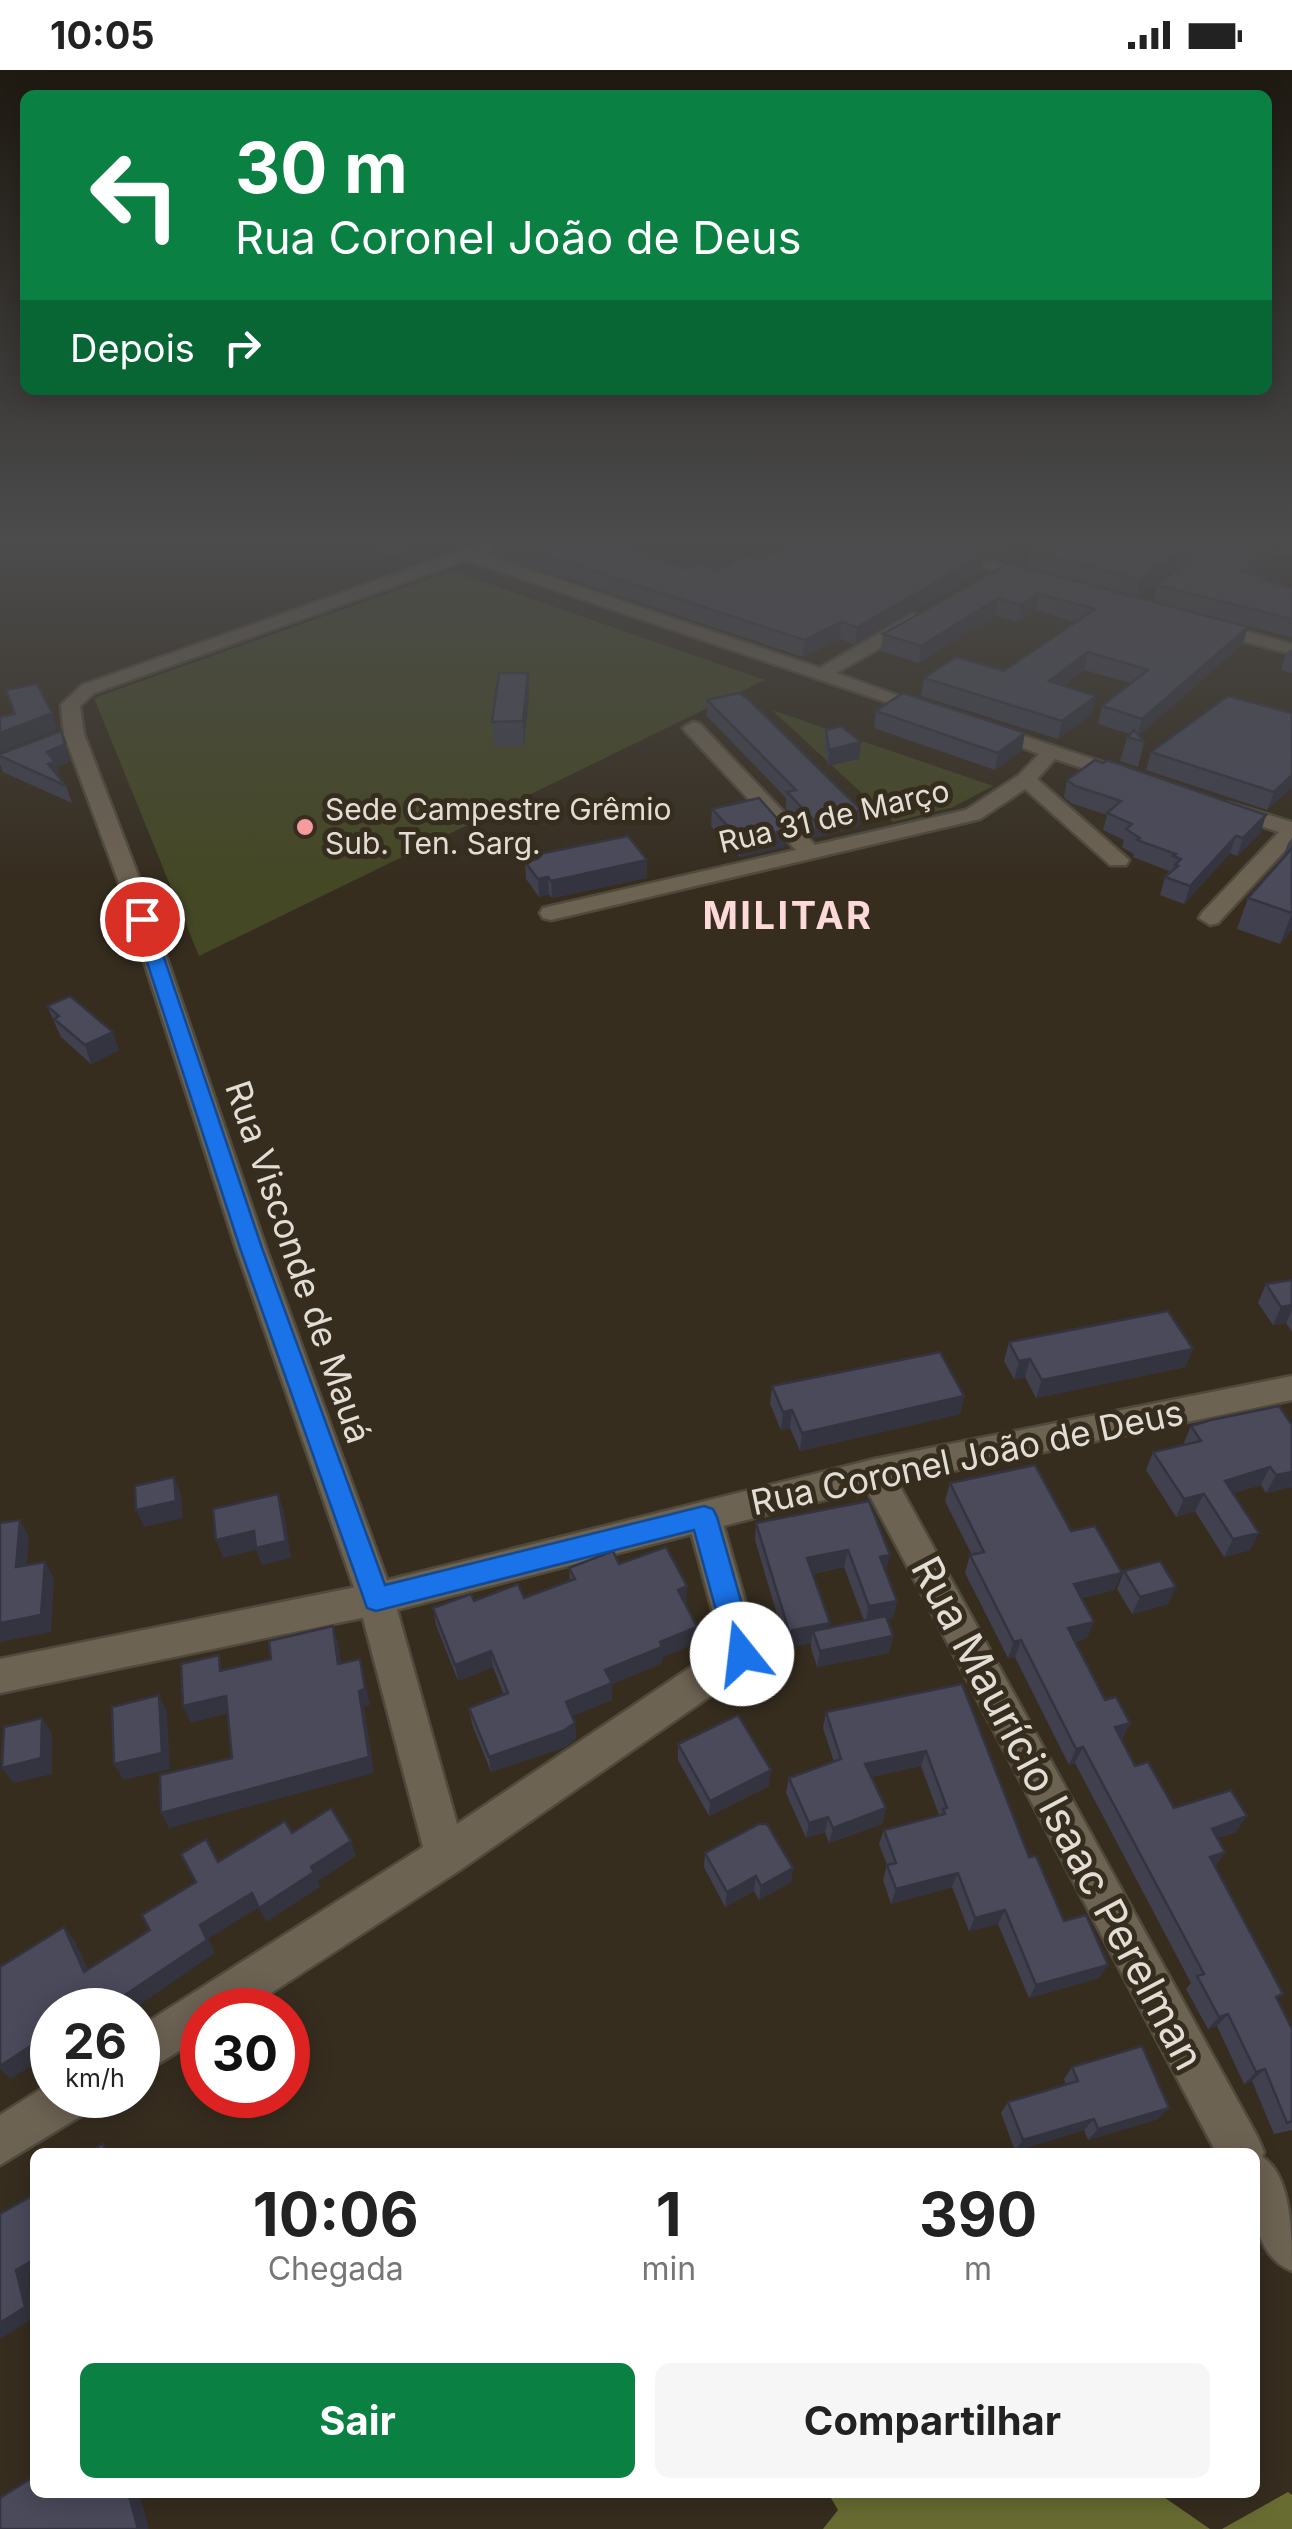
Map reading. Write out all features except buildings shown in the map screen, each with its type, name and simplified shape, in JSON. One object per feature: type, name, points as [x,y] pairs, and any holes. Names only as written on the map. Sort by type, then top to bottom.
[{"type":"street","name":"Rua Visconde de Mauá","points":[[193,652],[88,689],[74,698],[64,738],[130,882],[251,1248],[376,1599],[446,1856]]},
{"type":"street","points":[[756,652],[1144,781]]},
{"type":"street","points":[[822,674],[861,652]]},
{"type":"street","points":[[693,728],[811,853]]},
{"type":"street","name":"Rua 31 de Março","points":[[551,913],[972,815],[1026,779],[1050,752]]},
{"type":"street","points":[[1026,779],[1118,860]]},
{"type":"street","points":[[1210,918],[1292,830],[1218,805]]},
{"type":"street","name":"Rua Coronel João de Deus","points":[[0,1676],[376,1599],[875,1473],[1292,1388]]},
{"type":"street","name":"Rua Maurício Isaac Perelman","points":[[875,1473],[1239,2148]]},
{"type":"street","points":[[240,1988],[446,1856],[742,1654],[704,1517]]},
{"type":"street","points":[[0,2142],[37,2118]]},
{"type":"street","points":[[1260,2187],[1292,2247]]},
{"type":"green space","name":"Sede Campestre Grêmio Sub. Ten. Sarg.","points":[[224,652],[684,652],[765,680],[199,956],[94,698]]},
{"type":"green space","points":[[772,710],[993,786],[953,807],[893,822]]},
{"type":"green space","points":[[1288,2492],[1292,2495],[1292,2529],[1222,2529]]},
{"type":"green space","points":[[831,2498],[1165,2498],[1210,2529],[823,2529],[838,2510]]},
{"type":"place","name":"Sede Campestre Grêmio Sub. Ten. Sarg.","points":[[305,827]]},
{"type":"district","name":"MILITAR","points":[[788,916]]},
{"type":"route","points":[[142,919],[251,1248],[376,1599],[704,1517],[742,1654]]}]
